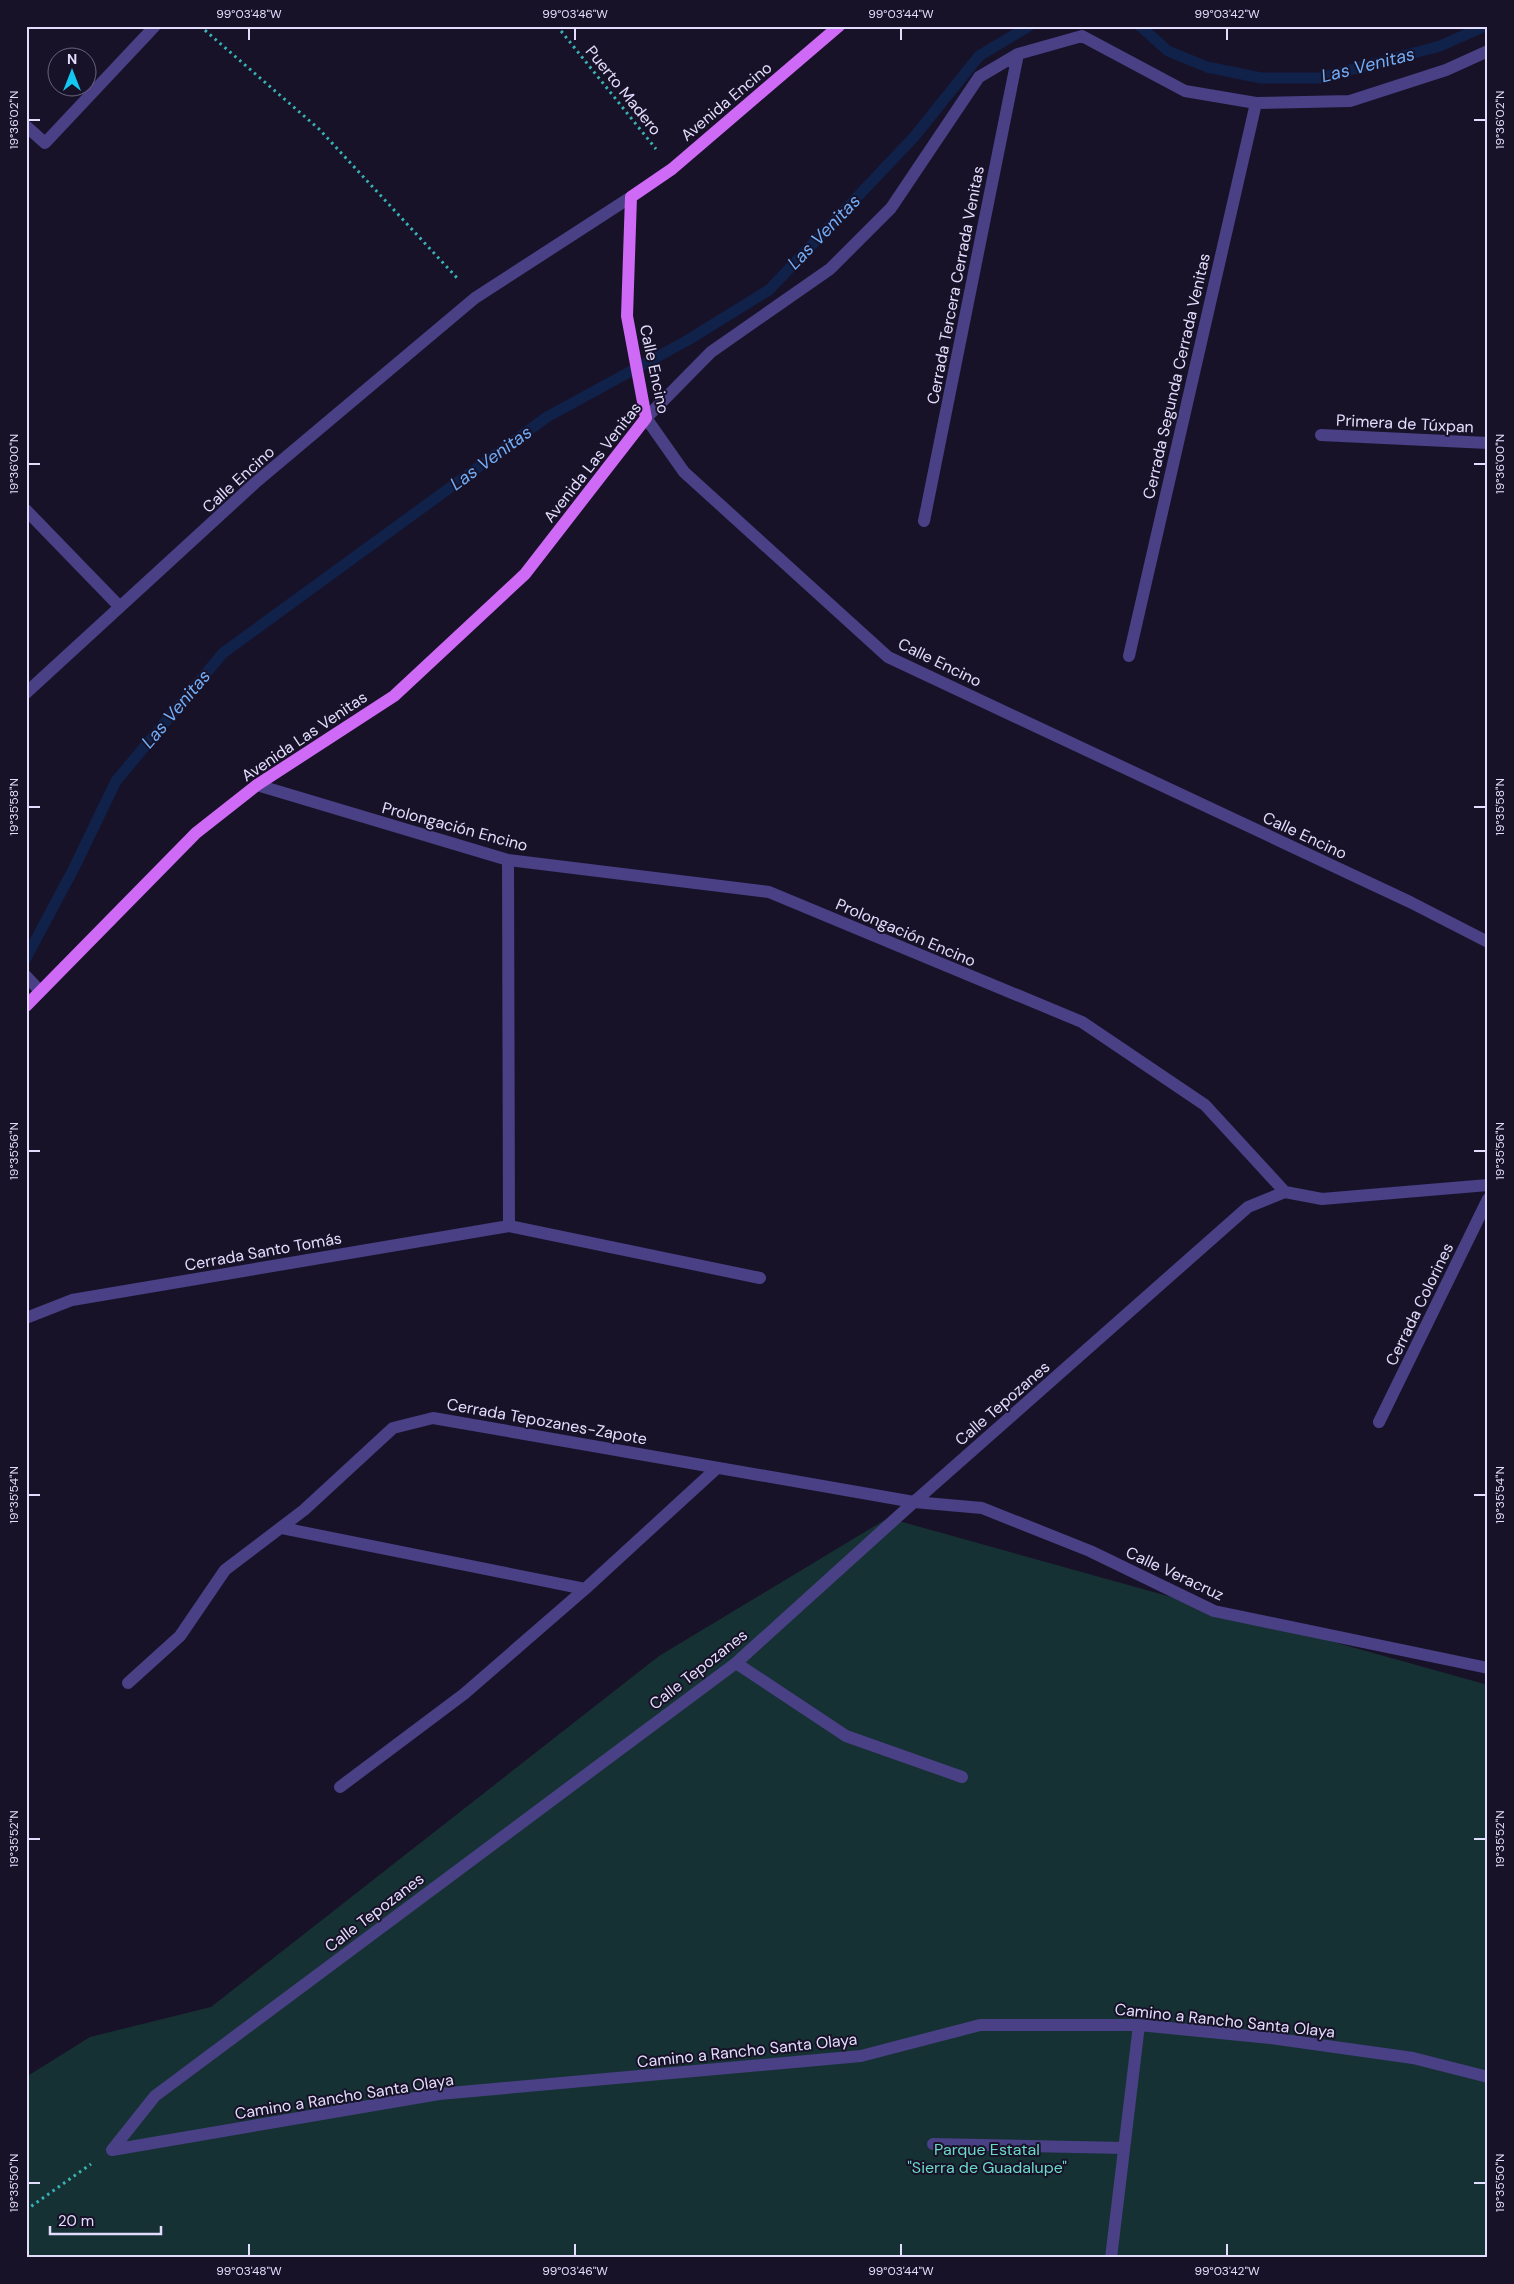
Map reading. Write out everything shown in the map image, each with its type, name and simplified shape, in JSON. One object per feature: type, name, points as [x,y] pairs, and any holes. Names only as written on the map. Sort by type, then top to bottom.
[{"type":"main road","name":"Avenida Encino","points":[[631,197],[672,169],[839,26]]},
{"type":"main road","name":"Calle Encino","points":[[631,197],[627,316],[646,418]]},
{"type":"main road","name":"Avenida Las Venitas","points":[[26,1006],[38,989],[196,833],[257,786],[394,696],[524,574],[646,418]]},
{"type":"street","points":[[26,126],[45,144],[155,26]]},
{"type":"street","name":"Avenida Las Venitas","points":[[646,418],[711,352],[830,269],[891,208],[979,77],[1018,54],[1082,36],[1185,92],[1256,103],[1350,101],[1446,70],[1488,51]]},
{"type":"street","name":"Cerrada Tercera Cerrada Venitas","points":[[924,521],[1018,54]]},
{"type":"street","name":"Cerrada Segunda Cerrada Venitas","points":[[1129,656],[1256,103]]},
{"type":"street","name":"Calle Encino","points":[[26,693],[255,483],[475,298],[631,197]]},
{"type":"street","name":"Calle Encino","points":[[646,418],[684,472],[888,657],[1410,902],[1488,942]]},
{"type":"street","name":"Primera de Túxpan","points":[[1321,435],[1488,443]]},
{"type":"street","points":[[26,510],[120,607]]},
{"type":"street","name":"Prolongación Encino","points":[[257,786],[508,860],[769,892],[1082,1022],[1204,1105],[1286,1192]]},
{"type":"street","points":[[508,860],[509,1226]]},
{"type":"street","points":[[26,976],[38,989]]},
{"type":"street","points":[[1286,1192],[1322,1199],[1488,1185]]},
{"type":"street","name":"Calle Tepozanes","points":[[112,2150],[155,2096],[736,1663],[914,1502],[1248,1207],[1286,1192]]},
{"type":"street","name":"Cerrada Colorines","points":[[1379,1422],[1488,1199]]},
{"type":"street","name":"Cerrada Santo Tomás","points":[[26,1318],[72,1300],[509,1226],[760,1278]]},
{"type":"street","name":"Cerrada Tepozanes-Zapote","points":[[128,1683],[180,1636],[225,1570],[304,1510],[393,1428],[433,1418],[914,1502]]},
{"type":"street","points":[[340,1787],[464,1694],[585,1589],[717,1468]]},
{"type":"street","name":"Calle Veracruz","points":[[914,1502],[982,1508],[1090,1551],[1214,1611],[1488,1668]]},
{"type":"street","points":[[282,1528],[585,1589]]},
{"type":"street","points":[[736,1663],[846,1736],[962,1777]]},
{"type":"street","name":"Camino a Rancho Santa Olaya","points":[[112,2150],[439,2094],[861,2056],[980,2025],[1139,2025],[1270,2038],[1413,2058],[1488,2077]]},
{"type":"street","points":[[1111,2258],[1139,2025]]},
{"type":"street","points":[[933,2144],[1124,2148]]},
{"type":"path","points":[[200,26],[319,129],[475,298]]},
{"type":"path","name":"Puerto Madero","points":[[557,26],[672,169]]},
{"type":"path","points":[[26,2210],[112,2150]]},
{"type":"green space","name":"Parque Estatal \"Sierra de Guadalupe\"","points":[[888,1518],[1488,1685],[1488,2258],[26,2258],[26,2077],[90,2037],[211,2007],[659,1656]]},
{"type":"waterway","name":"Las Venitas","points":[[26,958],[74,868],[116,781],[223,653],[547,417],[688,340],[769,290],[914,137],[979,56],[1029,26]]},
{"type":"waterway","name":"Las Venitas","points":[[1140,26],[1168,51],[1207,67],[1261,78],[1320,78],[1440,46],[1485,26]]}]
